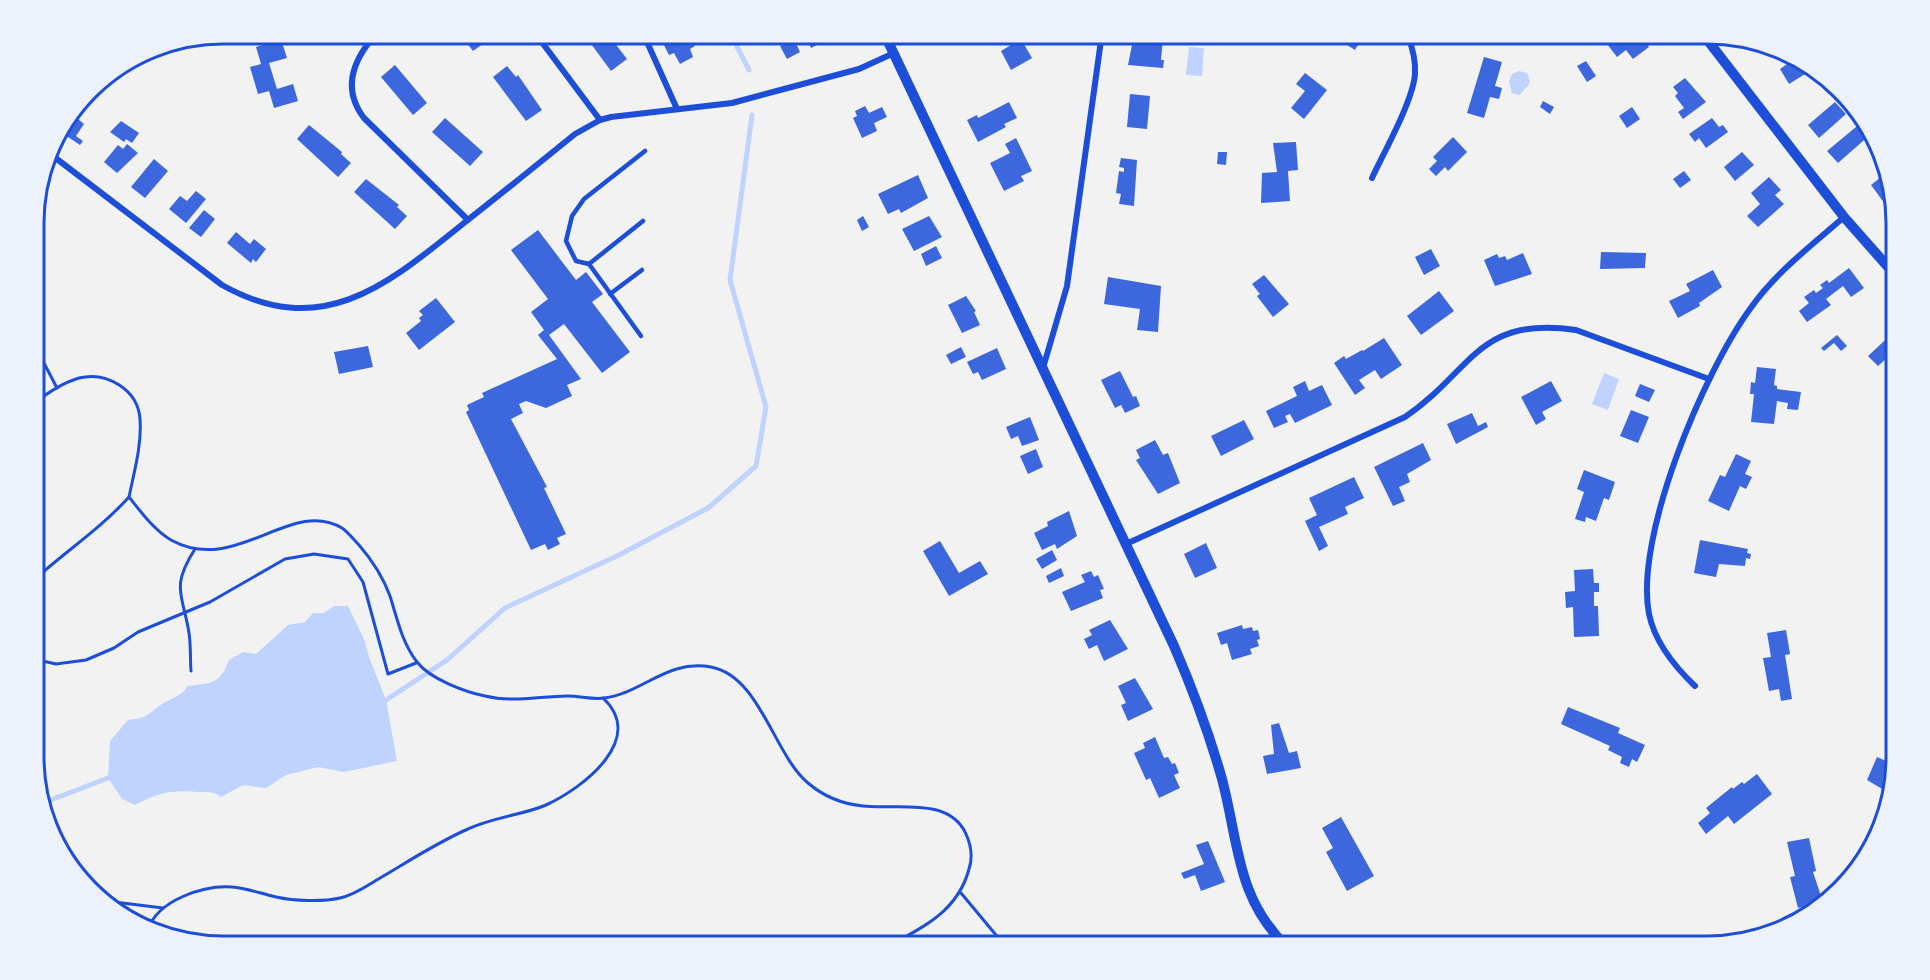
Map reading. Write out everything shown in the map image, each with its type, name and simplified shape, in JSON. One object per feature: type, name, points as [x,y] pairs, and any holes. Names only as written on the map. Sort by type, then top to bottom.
[{"type":"street","points":[[369,43],[354,67],[351,84],[355,103],[364,118],[468,220]]},
{"type":"street","points":[[542,43],[600,120]]},
{"type":"street","points":[[647,43],[677,109]]},
{"type":"street","points":[[889,43],[1177,654],[1206,727],[1222,779],[1246,888],[1255,908],[1278,936]]},
{"type":"street","points":[[1043,368],[1067,286],[1101,43]]},
{"type":"street","points":[[1372,178],[1411,93],[1415,76],[1415,61],[1410,43]]},
{"type":"street","points":[[1710,43],[1844,217],[1886,265]]},
{"type":"street","points":[[56,158],[222,285],[248,299],[289,309],[324,306],[345,301],[388,282],[575,134],[600,120],[732,103],[859,69],[894,53]]},
{"type":"street","points":[[1695,686],[1677,669],[1649,616],[1647,565],[1654,529],[1670,480],[1709,379],[1740,323],[1762,293],[1844,217]]},
{"type":"street","points":[[1126,544],[1405,417],[1425,402],[1476,352],[1508,333],[1523,328],[1557,327],[1576,330],[1709,379]]},
{"type":"lane","points":[[641,336],[589,264],[576,261],[566,241],[572,216],[584,199],[645,152]]},
{"type":"lane","points":[[589,264],[643,221]]},
{"type":"lane","points":[[610,294],[642,270]]},
{"type":"path","points":[[44,364],[57,388]]},
{"type":"path","points":[[43,572],[105,523],[129,497],[137,457],[140,417],[132,393],[113,381],[95,377],[80,378],[44,397]]},
{"type":"path","points":[[129,497],[148,521],[169,539],[195,549],[227,549],[302,521],[320,521],[342,528],[381,574],[404,638],[417,663],[442,682],[484,696],[526,700],[564,696],[603,698],[675,669],[696,665],[715,668],[736,680],[777,737],[794,770],[821,794],[862,806],[924,808],[949,816],[961,824],[970,843],[971,861],[961,893],[950,907],[907,936]]},
{"type":"path","points":[[191,671],[189,633],[179,588],[184,566],[195,549]]},
{"type":"path","points":[[43,661],[56,664],[86,660],[114,648],[138,632],[210,602],[285,559],[314,554],[348,560],[363,582],[388,674],[417,663]]},
{"type":"path","points":[[153,922],[163,908],[186,896],[208,889],[232,887],[280,898],[340,898],[361,890],[468,829],[544,806],[587,778],[612,750],[620,734],[619,718],[614,708],[603,698]]},
{"type":"path","points":[[961,893],[997,936]]},
{"type":"path","points":[[117,902],[163,908]]},
{"type":"water","points":[[1189,47],[1204,48],[1202,76],[1186,75]]},
{"type":"water","points":[[1519,71],[1527,73],[1530,81],[1520,95],[1512,93],[1509,82],[1512,74]]},
{"type":"water","points":[[1604,373],[1619,379],[1608,410],[1592,404]]},
{"type":"water","points":[[334,606],[348,606],[364,639],[386,700],[397,761],[344,772],[318,767],[286,775],[266,788],[243,785],[221,797],[211,792],[181,791],[152,797],[135,805],[122,799],[108,778],[110,741],[128,720],[145,716],[188,686],[214,681],[222,674],[229,660],[243,652],[256,654],[288,625],[305,622],[313,613],[324,613]]},
{"type":"building","points":[[268,43],[282,43],[287,58],[269,63],[277,89],[293,84],[298,101],[274,108],[269,91],[258,94],[250,67],[261,64],[256,47]]},
{"type":"building","points":[[467,43],[484,43],[473,51]]},
{"type":"building","points":[[590,43],[615,43],[627,59],[611,71]]},
{"type":"building","points":[[663,43],[694,43],[695,46],[690,49],[693,57],[680,64],[674,53],[669,55]]},
{"type":"building","points":[[786,43],[796,43],[800,52],[787,59],[780,46]]},
{"type":"building","points":[[809,43],[821,43],[811,48]]},
{"type":"building","points":[[1014,43],[1023,43],[1032,58],[1011,70],[1001,51]]},
{"type":"building","points":[[1132,43],[1163,43],[1161,60],[1164,60],[1163,68],[1128,65]]},
{"type":"building","points":[[1344,43],[1359,43],[1355,50]]},
{"type":"building","points":[[1646,43],[1649,47],[1633,59],[1626,50],[1617,57],[1607,44]]},
{"type":"building","points":[[1484,57],[1502,62],[1495,86],[1502,88],[1499,99],[1490,97],[1484,118],[1467,113]]},
{"type":"building","points":[[1586,61],[1596,76],[1587,82],[1577,66]]},
{"type":"building","points":[[1789,63],[1806,73],[1789,84],[1780,69]]},
{"type":"building","points":[[395,65],[427,103],[413,115],[381,77]]},
{"type":"building","points":[[507,66],[516,77],[518,75],[542,110],[526,121],[493,77]]},
{"type":"building","points":[[1305,73],[1327,90],[1304,119],[1291,108],[1305,91],[1296,84]]},
{"type":"building","points":[[1685,78],[1706,102],[1683,119],[1678,112],[1684,108],[1675,96],[1678,93],[1673,87]]},
{"type":"building","points":[[1130,94],[1150,96],[1147,129],[1127,127]]},
{"type":"building","points":[[1543,101],[1554,107],[1550,114],[1540,107]]},
{"type":"building","points":[[1009,102],[1017,118],[1004,124],[1006,127],[978,142],[967,120],[977,115],[978,118]]},
{"type":"building","points":[[1835,102],[1846,114],[1819,138],[1808,125]]},
{"type":"building","points":[[865,106],[869,113],[882,107],[887,117],[874,123],[877,131],[862,138],[853,118],[857,116],[855,111]]},
{"type":"building","points":[[1632,107],[1640,119],[1627,128],[1619,116]]},
{"type":"building","points":[[85,108],[78,119],[84,124],[76,136],[83,141],[80,145],[66,136]]},
{"type":"building","points":[[445,118],[483,152],[470,166],[432,132]]},
{"type":"building","points":[[1712,118],[1719,127],[1723,125],[1728,132],[1706,148],[1699,138],[1695,142],[1689,134]]},
{"type":"building","points":[[121,121],[139,133],[132,143],[126,139],[124,142],[110,132]]},
{"type":"building","points":[[309,125],[342,152],[341,154],[351,163],[338,177],[297,139]]},
{"type":"building","points":[[1858,126],[1866,139],[1838,163],[1827,151]]},
{"type":"building","points":[[1453,137],[1467,152],[1448,171],[1445,167],[1436,176],[1429,169],[1437,161],[1433,157]]},
{"type":"building","points":[[1016,138],[1032,171],[1021,176],[1024,181],[1004,191],[990,163],[1010,153],[1005,144]]},
{"type":"building","points":[[1296,142],[1298,170],[1288,171],[1290,201],[1261,203],[1262,173],[1277,172],[1273,143]]},
{"type":"building","points":[[127,144],[138,153],[117,173],[104,162],[118,145],[123,149]]},
{"type":"building","points":[[1218,152],[1227,152],[1226,165],[1217,164]]},
{"type":"building","points":[[1742,152],[1754,165],[1735,181],[1724,167]]},
{"type":"building","points":[[1121,158],[1137,160],[1134,206],[1119,204],[1121,194],[1116,193],[1119,171],[1124,172],[1124,168],[1119,167]]},
{"type":"building","points":[[154,159],[168,171],[145,198],[131,187]]},
{"type":"building","points":[[1684,171],[1691,180],[1680,188],[1673,179]]},
{"type":"building","points":[[918,175],[928,198],[901,213],[899,209],[888,214],[878,194]]},
{"type":"building","points":[[1769,177],[1781,190],[1775,195],[1784,204],[1758,227],[1747,216],[1760,204],[1751,193]]},
{"type":"building","points":[[1880,178],[1885,204],[1871,185]]},
{"type":"building","points":[[366,179],[399,205],[397,207],[407,216],[395,229],[354,192]]},
{"type":"building","points":[[196,191],[206,199],[186,223],[169,209],[180,196],[187,201]]},
{"type":"building","points":[[204,210],[215,219],[201,237],[189,228]]},
{"type":"building","points":[[863,216],[869,227],[862,231],[857,220]]},
{"type":"building","points":[[929,216],[942,237],[914,251],[902,229]]},
{"type":"building","points":[[538,230],[576,280],[586,272],[603,294],[592,302],[630,352],[602,373],[564,324],[549,335],[581,379],[567,385],[572,396],[546,408],[526,401],[519,404],[523,413],[511,419],[547,487],[544,488],[566,534],[557,538],[560,544],[548,550],[545,544],[531,550],[466,412],[469,410],[467,405],[484,397],[482,393],[557,359],[538,335],[544,330],[531,312],[548,299],[511,250]]},
{"type":"building","points":[[236,232],[250,244],[254,239],[266,249],[256,262],[253,259],[251,263],[227,243]]},
{"type":"building","points":[[936,246],[942,258],[926,266],[921,254]]},
{"type":"building","points":[[1431,249],[1440,266],[1424,275],[1415,257]]},
{"type":"building","points":[[1601,252],[1646,253],[1645,268],[1600,269]]},
{"type":"building","points":[[1523,253],[1532,274],[1495,286],[1484,260],[1497,254],[1499,258],[1505,256],[1507,260]]},
{"type":"building","points":[[1849,268],[1864,288],[1851,297],[1843,286],[1826,299],[1831,305],[1807,322],[1799,311],[1809,303],[1804,297],[1814,290],[1816,293],[1823,288],[1820,285],[1827,280],[1829,283]]},
{"type":"building","points":[[1713,270],[1722,287],[1699,303],[1700,306],[1678,318],[1669,301],[1690,291],[1686,284]]},
{"type":"building","points":[[1264,275],[1289,304],[1273,317],[1257,296],[1260,294],[1252,284]]},
{"type":"building","points":[[1108,277],[1161,286],[1158,332],[1137,330],[1140,309],[1104,304]]},
{"type":"building","points":[[1439,291],[1454,311],[1421,335],[1407,316]]},
{"type":"building","points":[[966,296],[976,311],[974,312],[980,325],[962,333],[948,305]]},
{"type":"building","points":[[436,298],[455,322],[419,350],[406,333],[421,321],[419,318],[423,315],[419,311]]},
{"type":"building","points":[[1837,335],[1847,346],[1841,351],[1834,343],[1824,351],[1821,348]]},
{"type":"building","points":[[1384,338],[1402,365],[1381,379],[1375,370],[1359,380],[1365,388],[1355,395],[1334,363],[1344,356],[1346,359],[1363,351]]},
{"type":"building","points":[[1886,339],[1886,359],[1878,366],[1868,356]]},
{"type":"building","points":[[368,346],[373,367],[339,374],[334,352]]},
{"type":"building","points":[[961,347],[966,357],[951,364],[946,355]]},
{"type":"building","points":[[997,348],[1006,369],[982,380],[978,372],[973,374],[967,362]]},
{"type":"building","points":[[1757,367],[1776,369],[1774,385],[1777,389],[1801,392],[1798,410],[1787,409],[1788,403],[1777,401],[1774,424],[1751,422],[1754,394],[1750,394],[1751,382],[1755,383]]},
{"type":"building","points":[[1120,371],[1140,406],[1125,413],[1121,405],[1115,408],[1101,380]]},
{"type":"building","points":[[1305,381],[1309,391],[1322,385],[1332,405],[1295,423],[1290,414],[1285,416],[1288,422],[1274,428],[1266,411],[1297,396],[1293,387]]},
{"type":"building","points":[[1551,381],[1562,401],[1542,412],[1546,419],[1536,425],[1521,397]]},
{"type":"building","points":[[1640,384],[1655,390],[1649,402],[1635,396]]},
{"type":"building","points":[[1631,410],[1649,417],[1638,443],[1620,436]]},
{"type":"building","points":[[1472,413],[1478,426],[1486,422],[1488,427],[1456,444],[1447,424]]},
{"type":"building","points":[[1030,417],[1039,440],[1022,446],[1018,436],[1011,439],[1006,427]]},
{"type":"building","points":[[1244,420],[1254,439],[1221,456],[1211,436]]},
{"type":"building","points":[[1155,440],[1163,455],[1168,453],[1180,483],[1158,494],[1136,460],[1140,458],[1136,450]]},
{"type":"building","points":[[1423,443],[1431,460],[1407,474],[1410,482],[1399,487],[1405,501],[1393,506],[1374,467]]},
{"type":"building","points":[[1036,449],[1043,467],[1028,474],[1020,456]]},
{"type":"building","points":[[1736,454],[1751,461],[1745,474],[1752,477],[1746,489],[1740,486],[1729,511],[1708,501],[1720,475],[1725,477]]},
{"type":"building","points":[[1584,470],[1615,482],[1609,500],[1604,498],[1596,521],[1586,517],[1585,522],[1575,519],[1584,492],[1577,489]]},
{"type":"building","points":[[1354,477],[1364,498],[1345,507],[1348,514],[1319,527],[1328,546],[1319,551],[1305,521],[1317,515],[1309,498]]},
{"type":"building","points":[[1069,511],[1077,536],[1057,549],[1055,544],[1042,550],[1034,533],[1048,526],[1047,522]]},
{"type":"building","points":[[1700,540],[1748,549],[1747,553],[1751,554],[1750,559],[1746,558],[1745,566],[1719,564],[1716,577],[1694,573]]},
{"type":"building","points":[[940,541],[959,573],[980,561],[988,574],[949,596],[923,551]]},
{"type":"building","points":[[1206,543],[1217,568],[1195,578],[1184,554]]},
{"type":"building","points":[[1052,550],[1057,560],[1042,569],[1036,559]]},
{"type":"building","points":[[1061,568],[1064,576],[1049,583],[1046,576]]},
{"type":"building","points":[[1593,569],[1594,583],[1599,583],[1599,592],[1594,592],[1594,606],[1598,606],[1599,636],[1574,637],[1573,607],[1566,608],[1565,592],[1575,591],[1574,570]]},
{"type":"building","points":[[1091,571],[1094,577],[1098,575],[1104,589],[1100,590],[1103,598],[1071,611],[1062,592],[1085,582],[1081,575]]},
{"type":"building","points":[[1110,620],[1128,649],[1104,661],[1097,645],[1089,649],[1084,639],[1092,635],[1089,630]]},
{"type":"building","points":[[1242,625],[1243,629],[1252,627],[1253,631],[1258,630],[1259,646],[1250,649],[1252,654],[1232,660],[1227,643],[1221,645],[1217,633]]},
{"type":"building","points":[[1786,630],[1790,654],[1785,655],[1792,699],[1781,701],[1779,689],[1769,691],[1763,658],[1771,657],[1767,633]]},
{"type":"building","points":[[1135,678],[1153,709],[1128,721],[1121,705],[1126,703],[1118,686]]},
{"type":"building","points":[[1568,707],[1620,728],[1618,733],[1645,745],[1637,762],[1632,759],[1629,767],[1620,763],[1622,757],[1608,750],[1610,746],[1561,724]]},
{"type":"building","points":[[1279,723],[1289,753],[1297,751],[1301,768],[1267,774],[1263,756],[1274,754],[1271,725]]},
{"type":"building","points":[[1155,737],[1164,758],[1168,757],[1172,764],[1175,763],[1179,773],[1174,775],[1180,788],[1159,798],[1150,778],[1146,780],[1134,753],[1145,748],[1143,743]]},
{"type":"building","points":[[1877,757],[1886,761],[1884,790],[1867,780]]},
{"type":"building","points":[[1757,774],[1772,794],[1734,824],[1728,816],[1706,834],[1698,823],[1710,813],[1706,808],[1732,787],[1733,789],[1742,782],[1744,784]]},
{"type":"building","points":[[1341,817],[1374,876],[1347,891],[1326,852],[1333,848],[1322,828]]},
{"type":"building","points":[[1809,838],[1816,871],[1813,872],[1821,896],[1807,906],[1798,908],[1790,877],[1795,876],[1787,842]]},
{"type":"building","points":[[1208,841],[1225,882],[1201,891],[1195,875],[1184,879],[1181,873],[1204,864],[1196,845]]},
{"type":"waterway","points":[[735,43],[749,70]]},
{"type":"waterway","points":[[386,700],[447,660],[505,608],[619,555],[708,508],[756,466],[766,407],[730,280],[752,115]]},
{"type":"waterway","points":[[49,801],[108,778]]}]
